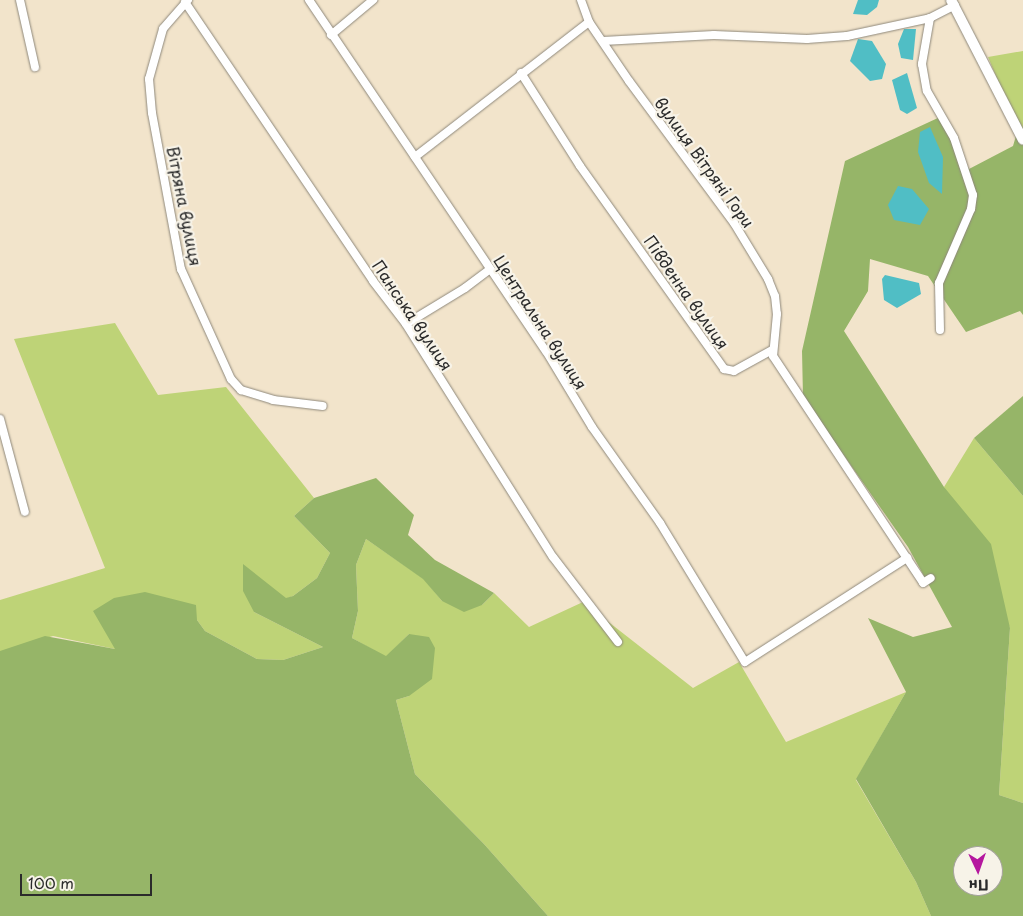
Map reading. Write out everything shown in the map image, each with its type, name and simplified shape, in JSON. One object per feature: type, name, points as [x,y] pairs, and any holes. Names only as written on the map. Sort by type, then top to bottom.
[{"type":"street","points":[[20,0],[35,68]]},
{"type":"street","name":"Центральна вулиця","points":[[309,0],[490,268],[592,427],[660,523],[745,662],[907,558]]},
{"type":"street","points":[[331,35],[373,0]]},
{"type":"street","name":"вулиця Вітряні Гори","points":[[581,0],[589,22],[629,81],[734,223],[768,279],[776,296],[777,314],[772,350]]},
{"type":"street","name":"Панська вулиця","points":[[186,1],[373,281],[406,324],[554,556],[618,642]]},
{"type":"street","name":"Вітряна вулиця","points":[[186,1],[164,29],[150,79],[152,113],[181,269],[232,379],[241,390],[273,400],[323,406]]},
{"type":"street","points":[[603,41],[631,42],[714,35],[807,39],[847,36],[930,18],[953,2],[1023,140]]},
{"type":"street","points":[[930,18],[922,64],[927,91],[954,138],[973,195],[971,208],[939,283],[940,330]]},
{"type":"street","points":[[415,157],[589,22]]},
{"type":"street","name":"Південна вулиця","points":[[521,73],[580,166],[724,369],[734,371],[772,350]]},
{"type":"street","points":[[406,324],[465,288],[490,268]]},
{"type":"street","points":[[772,350],[923,583],[931,578]]},
{"type":"street","points":[[0,419],[25,512]]},
{"type":"green space","points":[[1023,51],[1023,127],[1018,129],[988,57]]},
{"type":"green space","points":[[940,117],[969,169],[1013,146],[1018,129],[1023,127],[1023,315],[1020,311],[966,332],[928,276],[870,259],[868,291],[844,331],[944,487],[991,544],[1010,628],[999,795],[1023,803],[1023,916],[931,916],[916,882],[856,779],[906,692],[868,618],[913,637],[952,627],[908,547],[803,397],[802,351],[845,161]]},
{"type":"green space","points":[[115,323],[158,395],[226,387],[314,498],[294,516],[330,553],[317,578],[293,596],[254,612],[323,647],[283,660],[257,659],[205,631],[197,620],[115,649],[53,636],[0,652],[0,600],[105,568],[14,339]]},
{"type":"green space","points":[[1023,396],[1023,496],[974,438]]},
{"type":"green space","points":[[974,438],[1023,496],[1023,803],[999,795],[1010,628],[944,487]]},
{"type":"green space","points":[[376,478],[414,515],[408,535],[435,560],[494,593],[482,605],[464,612],[442,601],[423,579],[366,539],[356,565],[358,611],[352,638],[386,656],[409,634],[429,637],[435,648],[432,679],[409,696],[396,700],[415,774],[484,844],[548,916],[0,916],[0,651],[45,636],[115,649],[93,611],[114,598],[145,592],[196,605],[197,620],[205,631],[257,659],[283,660],[323,647],[254,612],[243,591],[243,564],[286,598],[293,596],[317,578],[330,553],[294,516],[314,498]]},
{"type":"green space","points":[[366,539],[424,579],[442,601],[482,605],[494,593],[529,627],[583,602],[693,688],[739,662],[786,742],[906,692],[856,780],[916,882],[931,916],[548,916],[484,844],[415,774],[396,700],[409,696],[409,634],[386,657],[352,638],[358,611],[356,565]]},
{"type":"water","points":[[858,0],[879,0],[877,7],[867,15],[853,14]]},
{"type":"water","points":[[904,29],[916,29],[913,60],[901,58],[898,44]]},
{"type":"water","points":[[858,39],[872,41],[886,64],[882,79],[870,81],[850,61]]},
{"type":"water","points":[[907,73],[917,108],[907,114],[900,110],[892,80]]},
{"type":"water","points":[[930,127],[943,157],[942,194],[929,183],[918,152],[920,132]]},
{"type":"water","points":[[898,186],[912,189],[929,209],[920,225],[894,220],[888,205]]},
{"type":"water","points":[[885,275],[919,283],[921,294],[897,308],[884,300],[882,279]]}]
